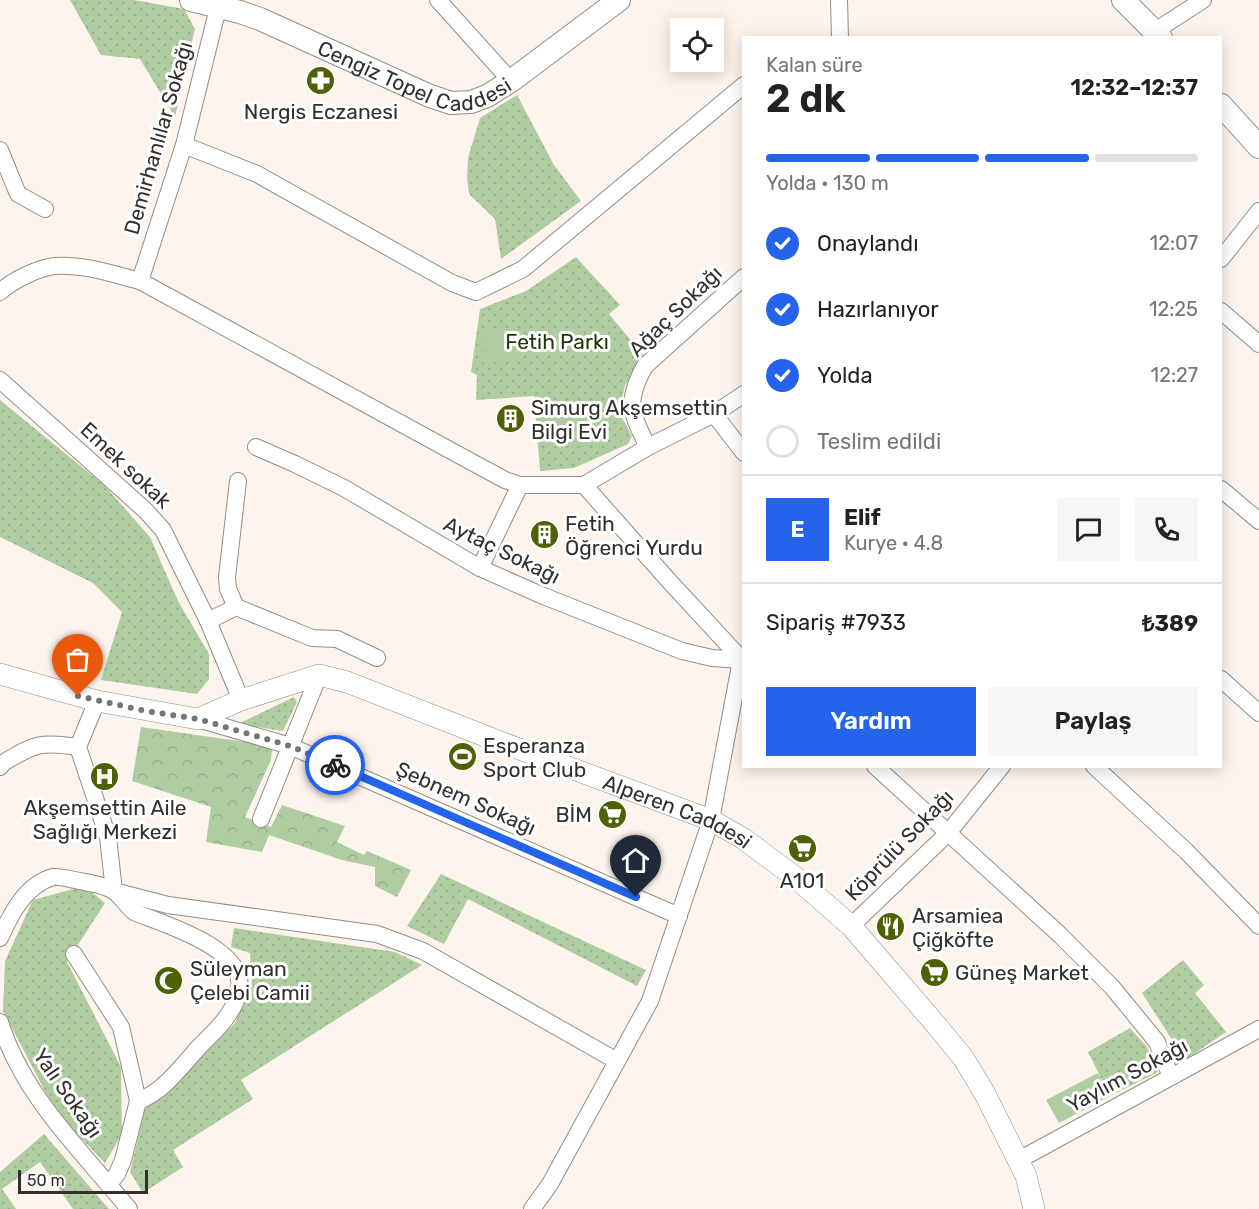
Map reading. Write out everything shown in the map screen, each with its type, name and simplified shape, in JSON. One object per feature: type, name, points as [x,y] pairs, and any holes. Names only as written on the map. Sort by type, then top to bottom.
[{"type":"main road","name":"Cengiz Topel Caddesi","points":[[191,0],[260,19],[429,96],[451,103],[471,102],[487,96],[511,81],[619,0]]},
{"type":"main road","points":[[1123,0],[1158,34]]},
{"type":"main road","points":[[1222,106],[1259,147]]},
{"type":"street","points":[[438,0],[511,81]]},
{"type":"street","points":[[839,0],[840,36]]},
{"type":"street","points":[[1158,34],[1203,0]]},
{"type":"street","name":"Demirhanlılar Sokağı","points":[[140,281],[184,145],[218,8]]},
{"type":"street","points":[[184,145],[257,174],[452,283],[476,292],[523,269],[742,87]]},
{"type":"street","points":[[0,150],[18,194],[45,209]]},
{"type":"street","points":[[1222,258],[1259,211]]},
{"type":"street","points":[[0,292],[25,276],[54,266],[91,269],[140,281],[457,454],[520,485],[584,485],[648,447],[714,414],[742,395]]},
{"type":"street","name":"Ağaç Sokağı","points":[[648,447],[633,416],[632,404],[635,384],[645,366],[742,279]]},
{"type":"street","points":[[1222,312],[1259,344]]},
{"type":"street","name":"Emek sokak","points":[[0,380],[146,511],[163,530],[208,621],[241,700]]},
{"type":"street","points":[[714,414],[742,450]]},
{"type":"street","name":"Aytaç Sokağı","points":[[256,447],[344,488],[480,568],[541,595],[682,651],[712,658],[742,661]]},
{"type":"street","points":[[238,481],[227,577],[228,589],[236,606],[312,638],[337,639],[377,658]]},
{"type":"street","points":[[480,568],[520,485]]},
{"type":"street","points":[[532,1209],[550,1184],[650,1001],[711,820],[742,661],[584,485]]},
{"type":"street","points":[[1222,490],[1259,521]]},
{"type":"street","points":[[208,621],[236,606]]},
{"type":"street","points":[[0,674],[97,701],[198,719],[241,700],[319,675]]},
{"type":"street","points":[[261,819],[319,675]]},
{"type":"street","name":"Alperen Caddesi","points":[[319,675],[347,682],[711,820],[744,839],[796,878],[851,926],[964,1059],[985,1094],[1026,1176],[1034,1209]]},
{"type":"street","points":[[1222,680],[1259,713]]},
{"type":"street","points":[[97,701],[78,747],[108,837],[114,891],[134,912],[201,940],[224,956],[233,966],[240,989],[221,1024],[160,1088],[147,1098],[138,1101]]},
{"type":"street","name":"Şebnem Sokağı","points":[[198,719],[290,746],[679,916]]},
{"type":"street","points":[[0,767],[31,746],[53,743],[78,747]]},
{"type":"street","points":[[877,768],[1060,935],[1112,987],[1157,1042],[1171,1077]]},
{"type":"street","name":"Köprülü Sokağı","points":[[851,926],[948,833],[1000,768]]},
{"type":"street","points":[[1096,768],[1186,851],[1259,926]]},
{"type":"street","points":[[0,938],[21,899],[40,884],[54,877],[87,882],[168,905],[377,934],[423,951],[617,1061]]},
{"type":"street","points":[[74,954],[122,1027],[138,1101],[123,1160],[117,1174],[109,1184]]},
{"type":"street","name":"Yalı Sokağı","points":[[0,1022],[15,1058],[32,1088],[60,1127],[129,1209]]},
{"type":"street","name":"Yaylım Sokağı","points":[[1017,1161],[1259,1029]]},
{"type":"street","name":"Alperen Caddesi","points":[[1017,1161],[1020,1209]]},
{"type":"green space","points":[[70,0],[134,0],[184,9],[195,29],[175,117],[140,59],[101,55]]},
{"type":"green space","points":[[517,95],[554,165],[581,201],[501,259],[495,219],[469,194],[468,158],[480,118]]},
{"type":"green space","name":"Fetih Parkı","points":[[576,257],[620,305],[609,314],[644,356],[640,367],[625,385],[622,399],[620,414],[632,436],[628,444],[574,468],[540,471],[534,396],[476,400],[477,375],[471,372],[480,309],[526,291]]},
{"type":"green space","points":[[521,330],[522,361],[483,363],[482,331]]},
{"type":"green space","points":[[0,400],[105,486],[150,537],[178,601],[209,654],[209,679],[197,694],[101,680],[122,612],[93,583],[0,537]]},
{"type":"green space","points":[[294,697],[297,702],[283,731],[238,724]]},
{"type":"green space","points":[[141,727],[267,745],[272,750],[271,760],[245,817],[271,827],[282,805],[345,826],[337,842],[364,855],[367,851],[411,870],[397,897],[375,886],[375,867],[342,860],[269,835],[262,852],[206,842],[211,807],[132,781]]},
{"type":"green space","points":[[441,874],[646,970],[637,986],[468,899],[444,944],[407,926]]},
{"type":"green space","points":[[84,886],[105,903],[67,962],[121,1067],[122,1134],[105,1163],[56,1112],[3,1011],[5,961],[33,900]]},
{"type":"green space","points":[[234,928],[395,952],[422,965],[241,1080],[253,1099],[173,1150],[183,1167],[143,1193],[130,1172],[145,1109],[235,1023],[252,984],[250,953],[231,947]]},
{"type":"green space","points":[[1183,960],[1204,985],[1195,993],[1226,1032],[1185,1060],[1142,993]]},
{"type":"green space","points":[[1130,1028],[1147,1047],[1158,1072],[1110,1096],[1088,1052]]},
{"type":"green space","points":[[1098,1073],[1110,1096],[1059,1123],[1046,1100]]},
{"type":"green space","points":[[44,1134],[109,1209],[73,1209],[40,1162],[2,1189],[16,1209],[0,1209],[0,1172]]},
{"type":"way so far","points":[[78,696],[123,704],[146,711],[198,719],[290,746],[335,765]]},
{"type":"place","name":"Nergis Eczanesi","points":[[321,80]]},
{"type":"place","name":"Simurg Akşemsettin Bilgi Evi","points":[[510,419]]},
{"type":"place","name":"Fetih Öğrenci Yurdu","points":[[544,535]]},
{"type":"place","name":"Esperanza Sport Club","points":[[462,757]]},
{"type":"place","name":"Akşemsettin Aile Sağlığı Merkezi","points":[[105,776]]},
{"type":"place","name":"BİM","points":[[613,814]]},
{"type":"place","name":"A101","points":[[802,849]]},
{"type":"place","name":"Arsamiea Çiğköfte","points":[[891,927]]},
{"type":"place","name":"Güneş Market","points":[[934,972]]},
{"type":"place","name":"Süleyman Çelebi Camii","points":[[169,980]]},
{"type":"route","points":[[335,765],[636,897]]}]
